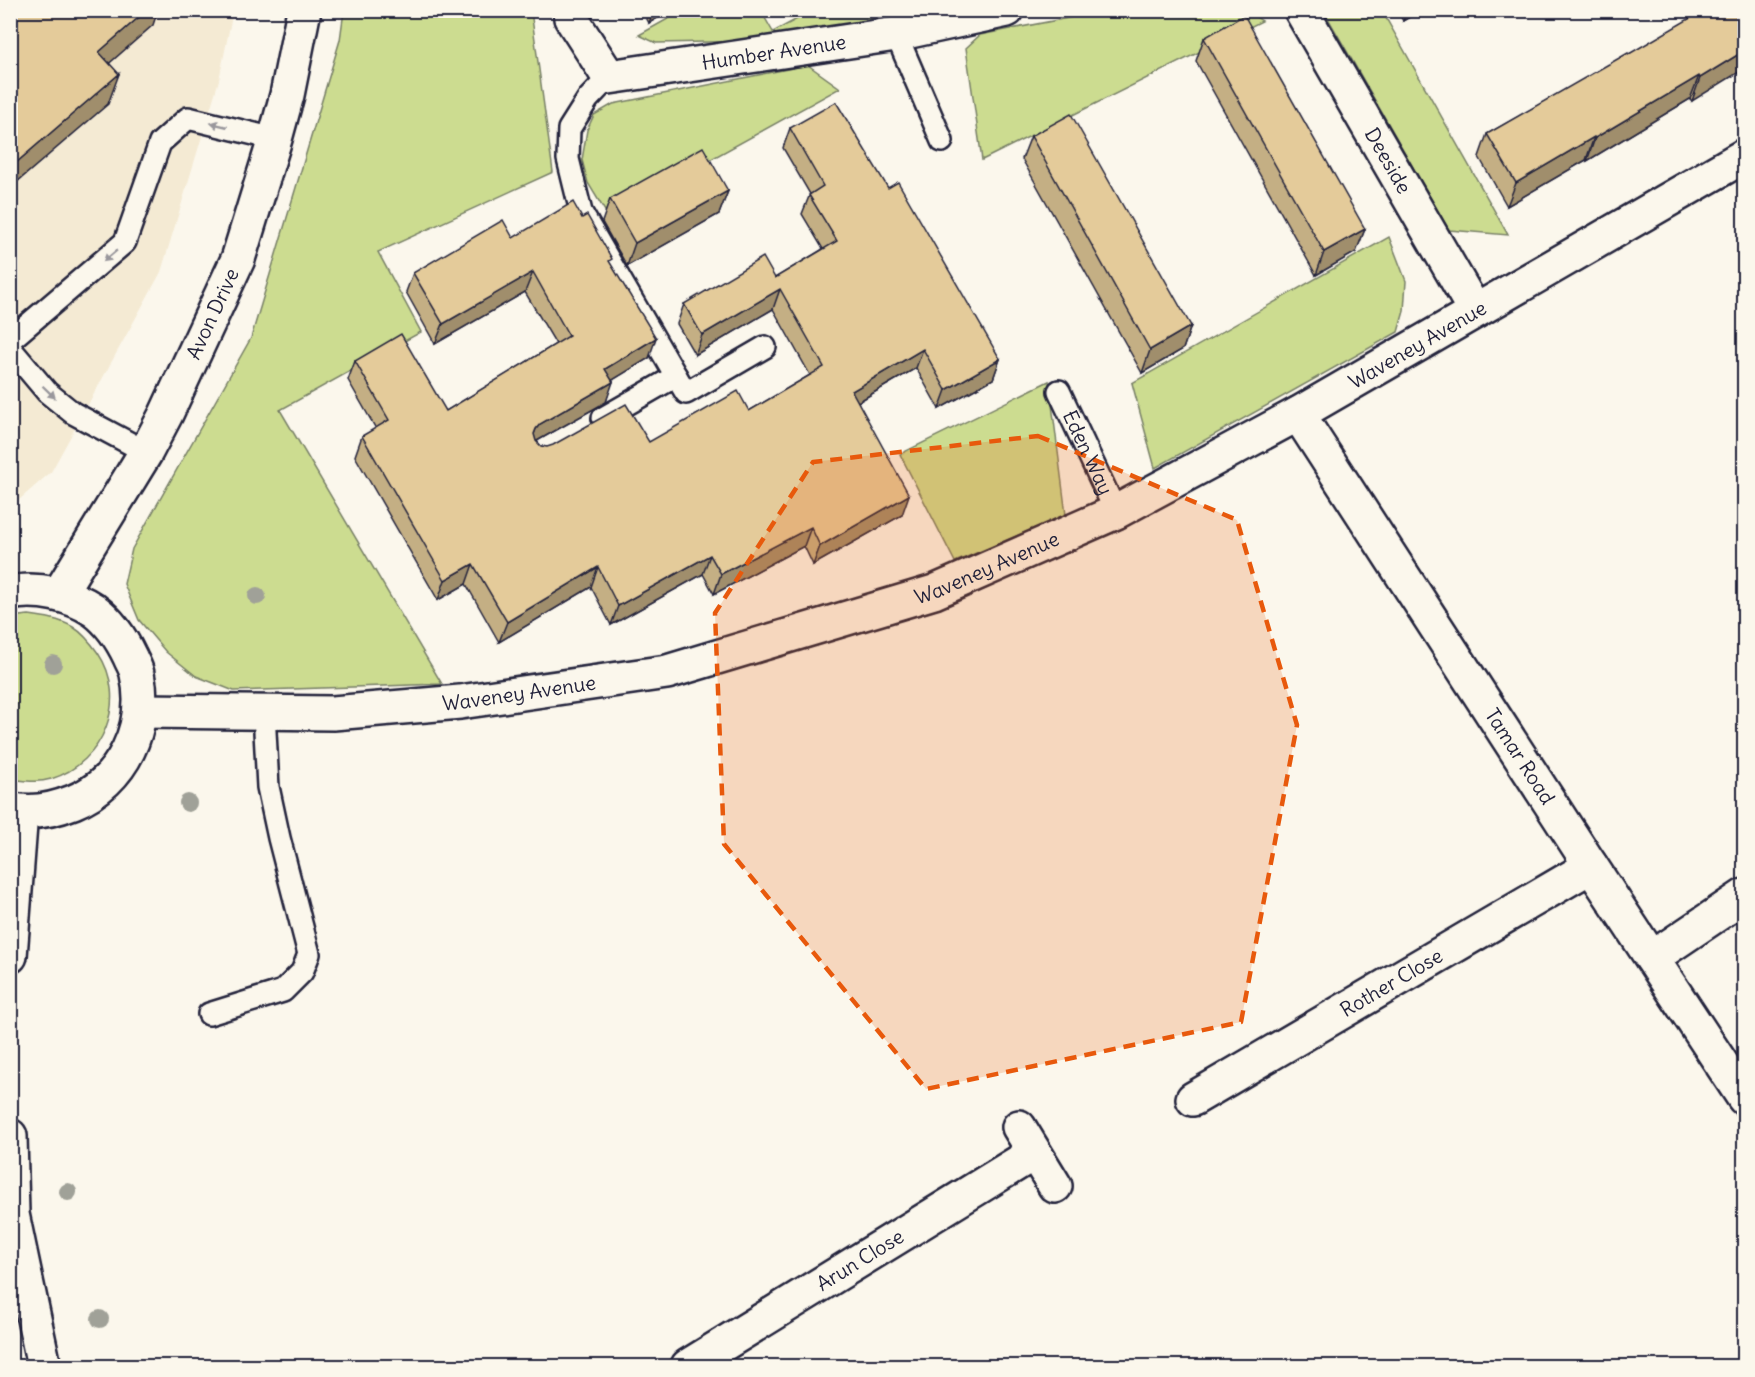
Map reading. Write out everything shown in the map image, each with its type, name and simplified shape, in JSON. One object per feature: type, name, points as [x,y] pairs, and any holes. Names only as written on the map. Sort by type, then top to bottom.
[{"type":"street","name":"Avon Drive","points":[[59,594],[146,452],[238,259],[287,95],[304,10]]},
{"type":"street","name":"Humber Avenue","points":[[609,77],[896,34],[1007,10]]},
{"type":"street","name":"Deeside","points":[[1301,10],[1474,311]]},
{"type":"street","points":[[571,18],[609,77]]},
{"type":"street","name":"Waveney Avenue","points":[[140,711],[333,713],[460,702],[667,672],[934,592],[1116,512],[1298,414],[1744,156]]},
{"type":"street","name":"Tamar Road","points":[[1298,414],[1744,1098]]},
{"type":"street","points":[[10,593],[23,590],[59,594],[94,610],[121,638],[137,673],[140,711],[132,745],[105,782],[87,796],[55,810],[16,811],[10,956]]},
{"type":"street","name":"Rother Close","points":[[1192,1099],[1591,866]]},
{"type":"street","points":[[1652,958],[1744,896]]},
{"type":"street","points":[[10,1136],[12,1214],[44,1366]]},
{"type":"street","name":"Arun Close","points":[[688,1366],[1026,1140],[1055,1186]]},
{"type":"lane","points":[[896,34],[942,141]]},
{"type":"lane","points":[[609,77],[588,99],[569,129],[568,159],[581,212],[676,376],[686,393],[765,346]]},
{"type":"lane","points":[[10,340],[125,242],[160,143],[188,118],[275,139]]},
{"type":"lane","points":[[10,348],[47,392],[73,413],[146,452]]},
{"type":"lane","points":[[588,426],[676,376]]},
{"type":"lane","name":"Eden Way","points":[[1059,392],[1116,512]]},
{"type":"lane","points":[[210,1014],[283,991],[302,972],[309,954],[268,786],[264,713]]},
{"type":"highlighted area","points":[[1038,436],[1237,520],[1297,725],[1241,1022],[926,1089],[724,844],[715,613],[813,462]]},
{"type":"shaded area","points":[[11,11],[233,11],[219,80],[161,272],[51,472],[11,507]]},
{"type":"green space","points":[[344,11],[531,11],[553,172],[378,252],[421,332],[280,410],[442,684],[234,691],[196,676],[166,652],[139,620],[124,584],[132,549],[251,338],[340,40]]},
{"type":"green space","points":[[682,11],[761,11],[773,32],[812,11],[919,11],[760,41],[656,43],[639,35]]},
{"type":"green space","points":[[1104,11],[1247,11],[1262,21],[982,160],[966,48],[980,35]]},
{"type":"green space","points":[[1324,11],[1382,11],[1508,235],[1449,230]]},
{"type":"green space","points":[[808,65],[840,88],[608,216],[588,183],[582,160],[587,130],[594,115],[613,104]]},
{"type":"green space","points":[[1389,237],[1406,281],[1404,311],[1398,332],[1155,468],[1132,383]]},
{"type":"green space","points":[[1049,381],[1066,515],[955,562],[900,454]]},
{"type":"green space","points":[[29,615],[62,622],[80,632],[98,653],[107,671],[111,690],[111,709],[106,727],[97,744],[85,759],[70,771],[51,779],[36,781],[11,779],[10,617]]},
{"type":"building","points":[[10,10],[147,10],[99,52],[119,74],[10,168]]},
{"type":"building","points":[[1704,10],[1744,10],[1744,51],[1516,183],[1487,134]]},
{"type":"building","points":[[1244,15],[1365,229],[1324,252],[1204,38]]},
{"type":"building","points":[[836,102],[888,188],[898,182],[1000,359],[946,390],[923,349],[852,391],[909,495],[820,546],[811,527],[721,574],[710,555],[618,606],[598,567],[507,622],[473,564],[445,580],[362,436],[389,420],[355,361],[401,334],[446,411],[569,336],[533,272],[443,324],[413,273],[503,220],[513,238],[573,202],[582,218],[587,215],[612,259],[609,261],[656,338],[605,369],[613,382],[540,424],[534,434],[536,441],[541,446],[553,445],[626,404],[649,442],[738,391],[749,411],[824,367],[780,289],[702,335],[684,304],[763,257],[775,278],[837,241],[809,195],[823,186],[790,128]]},
{"type":"building","points":[[1071,114],[1191,326],[1150,350],[1031,136]]},
{"type":"building","points":[[703,147],[728,191],[635,243],[610,199]]}]
